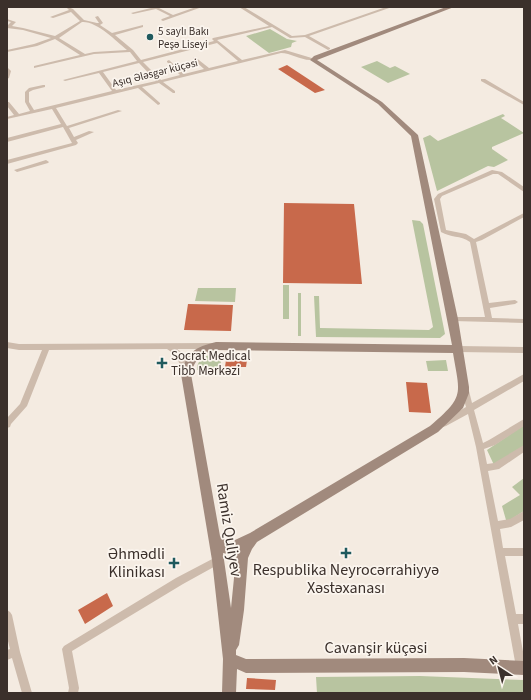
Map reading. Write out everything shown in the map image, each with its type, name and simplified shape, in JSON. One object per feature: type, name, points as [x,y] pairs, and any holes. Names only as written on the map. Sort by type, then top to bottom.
[{"type":"main road","points":[[311,59],[330,50],[443,7]]},
{"type":"main road","points":[[330,50],[451,7]]},
{"type":"main road","points":[[218,560],[434,429],[448,417],[459,404],[464,393],[454,319],[438,224],[412,135],[376,101],[311,59]]},
{"type":"main road","points":[[412,135],[451,331],[450,339],[447,343],[438,348],[430,349]]},
{"type":"main road","points":[[186,374],[188,365],[193,356],[202,350],[216,346],[458,349]]},
{"type":"main road","name":"Ramiz Quliyev","points":[[186,374],[218,560],[230,659],[229,693]]},
{"type":"main road","points":[[214,538],[220,547],[228,549],[254,537]]},
{"type":"main road","points":[[230,659],[242,558],[247,545],[254,537]]},
{"type":"main road","name":"Cavanşir küçəsi","points":[[230,659],[246,666],[464,665],[523,668]]},
{"type":"street","points":[[163,20],[200,7]]},
{"type":"street","points":[[241,7],[291,37],[306,36],[390,7]]},
{"type":"street","points":[[52,17],[70,8],[83,21],[96,25],[131,51],[159,81],[173,92]]},
{"type":"street","points":[[133,13],[157,8],[172,16]]},
{"type":"street","points":[[96,25],[101,23],[98,17]]},
{"type":"street","points":[[7,20],[14,22],[8,27]]},
{"type":"street","points":[[7,51],[40,44],[56,38],[83,21]]},
{"type":"street","points":[[111,35],[142,26]]},
{"type":"street","points":[[241,61],[214,38],[273,26]]},
{"type":"street","points":[[8,27],[44,34],[56,38],[84,55]]},
{"type":"street","points":[[306,36],[330,50]]},
{"type":"street","points":[[65,80],[140,60],[217,42]]},
{"type":"street","points":[[36,67],[94,53],[131,51]]},
{"type":"street","name":"Aşıq Ələsgər küçəsi","points":[[7,118],[207,69],[288,51],[311,59]]},
{"type":"street","points":[[195,58],[207,69]]},
{"type":"street","points":[[169,60],[182,75]]},
{"type":"street","points":[[7,69],[9,71],[7,78]]},
{"type":"street","points":[[100,71],[115,92]]},
{"type":"street","points":[[483,80],[524,104]]},
{"type":"street","points":[[33,112],[28,102],[27,92],[31,89],[43,86]]},
{"type":"street","points":[[139,86],[158,104]]},
{"type":"street","points":[[7,103],[17,115]]},
{"type":"street","points":[[7,162],[74,144],[75,142],[64,127],[53,107]]},
{"type":"street","points":[[7,140],[64,127],[120,111]]},
{"type":"street","points":[[73,139],[91,132]]},
{"type":"street","points":[[26,157],[31,166]]},
{"type":"street","points":[[17,170],[46,162]]},
{"type":"street","points":[[524,190],[500,173],[490,172],[438,197],[437,199],[438,224],[445,232],[461,234],[473,241],[480,239],[524,215]]},
{"type":"street","points":[[473,241],[489,320]]},
{"type":"street","points":[[486,306],[515,302]]},
{"type":"street","points":[[454,319],[524,321]]},
{"type":"street","points":[[7,345],[19,347],[216,346]]},
{"type":"street","points":[[167,346],[176,350],[180,354],[186,374]]},
{"type":"street","points":[[7,426],[8,422],[23,406],[46,347]]},
{"type":"street","points":[[458,349],[524,350]]},
{"type":"street","points":[[434,429],[524,377]]},
{"type":"street","points":[[464,387],[480,447],[523,668]]},
{"type":"street","points":[[480,447],[492,443],[524,422]]},
{"type":"street","points":[[484,468],[496,466],[524,448]]},
{"type":"street","points":[[495,525],[507,525],[513,523],[524,515]]},
{"type":"street","points":[[501,552],[524,552]]},
{"type":"street","points":[[73,693],[74,688],[66,649],[113,623],[190,574],[218,560]]},
{"type":"street","points":[[7,615],[11,654],[27,693]]},
{"type":"street","points":[[513,619],[524,619]]},
{"type":"green space","points":[[270,29],[287,39],[297,41],[292,43],[291,47],[269,53],[246,36]]},
{"type":"green space","points":[[377,61],[390,68],[395,66],[410,74],[388,83],[361,67]]},
{"type":"green space","points":[[503,114],[505,116],[501,118],[524,133],[492,147],[492,149],[508,160],[494,167],[488,166],[437,191],[423,138],[430,135],[438,141]]},
{"type":"green space","points":[[412,220],[420,221],[423,224],[445,334],[440,338],[316,337],[314,296],[319,296],[320,328],[429,330],[433,327]]},
{"type":"green space","points":[[283,285],[289,285],[289,319],[283,319]]},
{"type":"green space","points":[[198,288],[236,288],[235,302],[195,301]]},
{"type":"green space","points":[[298,293],[301,293],[301,336],[298,336]]},
{"type":"green space","points":[[222,352],[220,370],[197,370],[199,362],[202,359],[209,355]]},
{"type":"green space","points":[[446,360],[448,371],[428,371],[426,361]]},
{"type":"green space","points":[[524,425],[524,446],[494,465],[487,450]]},
{"type":"green space","points":[[524,478],[524,511],[510,520],[506,520],[502,506],[520,495],[512,487]]},
{"type":"green space","points":[[420,676],[524,680],[524,693],[317,693],[316,677]]},
{"type":"building","points":[[287,65],[325,90],[315,93],[278,69]]},
{"type":"building","points":[[284,203],[354,204],[362,284],[283,283]]},
{"type":"building","points":[[188,304],[233,305],[231,331],[184,330]]},
{"type":"building","points":[[226,360],[247,360],[246,367],[225,367]]},
{"type":"building","points":[[406,382],[427,383],[431,413],[409,412]]},
{"type":"building","points":[[107,593],[113,606],[85,624],[78,610]]},
{"type":"building","points":[[247,678],[276,680],[275,690],[246,689]]},
{"type":"place","name":"5 saylı Bakı Peşə Liseyi","points":[[150,37]]},
{"type":"place","name":"Socrat Medical Tibb Mərkəzi","points":[[162,363]]},
{"type":"place","name":"Respublika Neyrocərrahiyyə Xəstəxanası","points":[[346,553]]},
{"type":"place","name":"Əhmədli Klinikası","points":[[174,563]]}]
